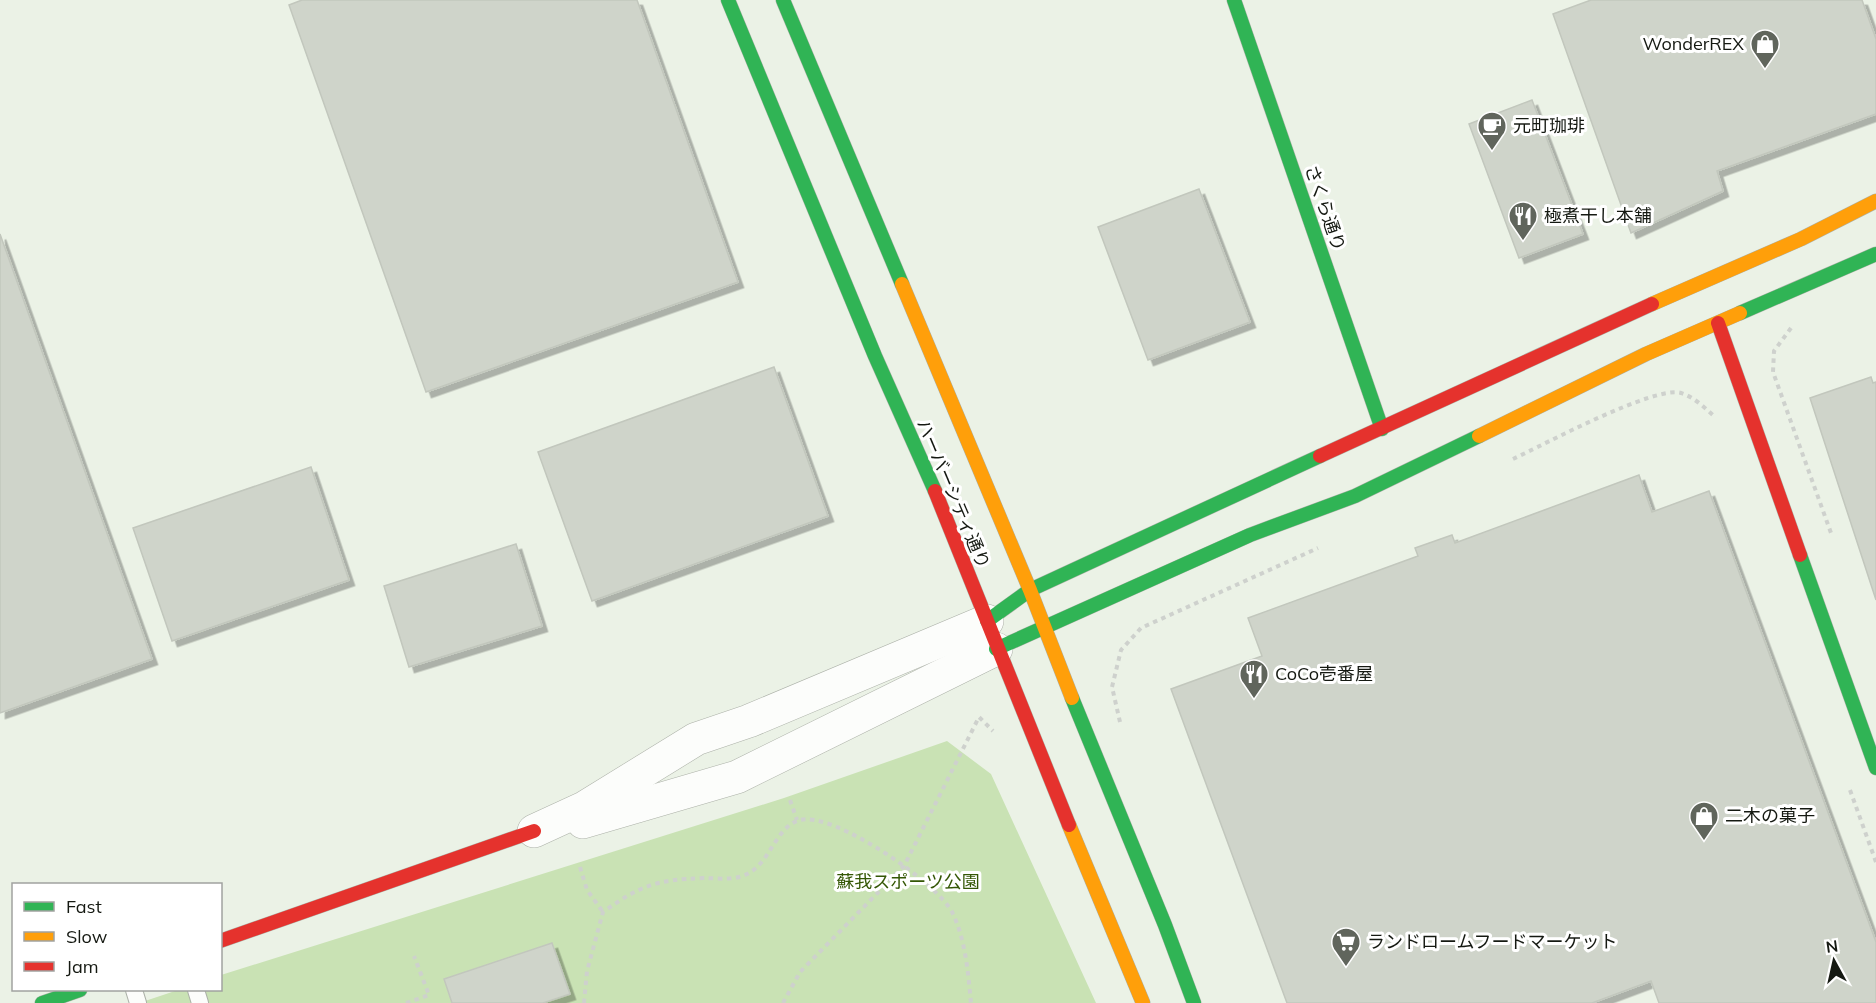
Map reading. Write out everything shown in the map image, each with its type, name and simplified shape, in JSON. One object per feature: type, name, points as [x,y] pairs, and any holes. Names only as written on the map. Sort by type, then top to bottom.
[{"type":"street","name":"ハーバーシティ通り","points":[[728,0],[1143,1003]]},
{"type":"street","name":"ハーバーシティ通り","points":[[783,0],[1030,590],[1042,629],[1165,925],[1194,1003]]},
{"type":"street","name":"さくら通り","points":[[1234,0],[1382,429]]},
{"type":"street","points":[[534,831],[585,821],[737,777],[991,635],[1030,590],[1136,539],[1801,239],[1876,201]]},
{"type":"street","points":[[222,940],[534,831],[584,808],[696,739],[991,635],[1042,629],[1250,535],[1355,496],[1577,387],[1876,254]]},
{"type":"street","points":[[1718,323],[1876,768]]},
{"type":"street","points":[[696,739],[687,752],[690,770],[704,782],[714,785]]},
{"type":"street","points":[[42,1003],[77,991]]},
{"type":"path","points":[[1796,324],[1782,338],[1774,351],[1773,372],[1833,539]]},
{"type":"path","points":[[1509,461],[1649,396],[1680,392],[1698,402],[1719,420]]},
{"type":"path","points":[[1123,730],[1112,687],[1121,650],[1142,628],[1325,544]]},
{"type":"path","points":[[783,1003],[800,972],[904,866],[979,717]]},
{"type":"path","points":[[1849,785],[1876,862]]},
{"type":"path","points":[[789,800],[797,820]]},
{"type":"path","points":[[584,1003],[587,971],[603,912],[643,886],[663,880],[739,877],[754,871],[768,856],[782,833],[797,820],[812,818],[830,824],[904,866],[934,888],[953,913],[967,960],[971,1003]]},
{"type":"path","points":[[580,867],[587,890],[603,912]]},
{"type":"path","points":[[406,1003],[429,995],[414,956]]},
{"type":"green space","name":"蘇我スポーツ公園","points":[[947,741],[991,774],[1096,1003],[139,1003],[175,991],[222,991],[222,975],[784,798]]},
{"type":"building","points":[[302,0],[637,0],[738,282],[426,392],[289,5]]},
{"type":"building","points":[[1591,0],[1862,0],[1876,39],[1876,114],[1717,171],[1723,191],[1631,233],[1553,14]]},
{"type":"building","points":[[1532,100],[1583,234],[1519,258],[1469,124]]},
{"type":"building","points":[[1199,189],[1250,322],[1148,360],[1098,227]]},
{"type":"building","points":[[0,234],[152,659],[0,713]]},
{"type":"building","points":[[774,367],[828,516],[592,601],[538,452]]},
{"type":"building","points":[[1871,377],[1873,383],[1876,382],[1876,600],[1810,398]]},
{"type":"building","points":[[311,467],[349,580],[172,641],[133,528]]},
{"type":"building","points":[[1639,475],[1652,512],[1709,491],[1876,942],[1876,1003],[1659,1003],[1651,981],[1592,1003],[1287,1003],[1171,689],[1262,656],[1248,618],[1418,556],[1415,548],[1452,535],[1455,543]]},
{"type":"building","points":[[516,544],[542,626],[409,667],[384,586]]},
{"type":"building","points":[[552,943],[570,994],[543,1003],[452,1003],[444,979]]},
{"type":"traffic: fast","points":[[728,0],[875,356],[935,491]]},
{"type":"traffic: fast","points":[[783,0],[902,284]]},
{"type":"traffic: fast","points":[[1234,0],[1382,429]]},
{"type":"traffic: fast","points":[[1740,313],[1876,254]]},
{"type":"traffic: fast","points":[[996,649],[1250,535],[1355,496],[1479,436]]},
{"type":"traffic: fast","points":[[987,621],[1030,590],[1320,456]]},
{"type":"traffic: fast","points":[[1800,555],[1876,768]]},
{"type":"traffic: fast","points":[[1072,698],[1165,925],[1194,1003]]},
{"type":"traffic: fast","points":[[42,1003],[77,991]]},
{"type":"traffic: slow","points":[[1652,304],[1801,239],[1876,201]]},
{"type":"traffic: slow","points":[[902,284],[1030,590],[1072,698]]},
{"type":"traffic: slow","points":[[1479,436],[1646,354],[1740,313]]},
{"type":"traffic: slow","points":[[1069,825],[1143,1003]]},
{"type":"traffic: jam","points":[[1320,456],[1652,304]]},
{"type":"traffic: jam","points":[[1718,323],[1800,555]]},
{"type":"traffic: jam","points":[[935,491],[1069,825]]},
{"type":"traffic: jam","points":[[222,940],[534,831]]},
{"type":"place","name":"WonderREX","points":[[1765,70]]},
{"type":"place","name":"元町珈琲","points":[[1492,152]]},
{"type":"place","name":"極煮干し本舗","points":[[1523,242]]},
{"type":"place","name":"CoCo壱番屋","points":[[1254,700]]},
{"type":"place","name":"二木の菓子","points":[[1704,842]]},
{"type":"place","name":"ランドロームフードマーケット","points":[[1346,968]]}]
